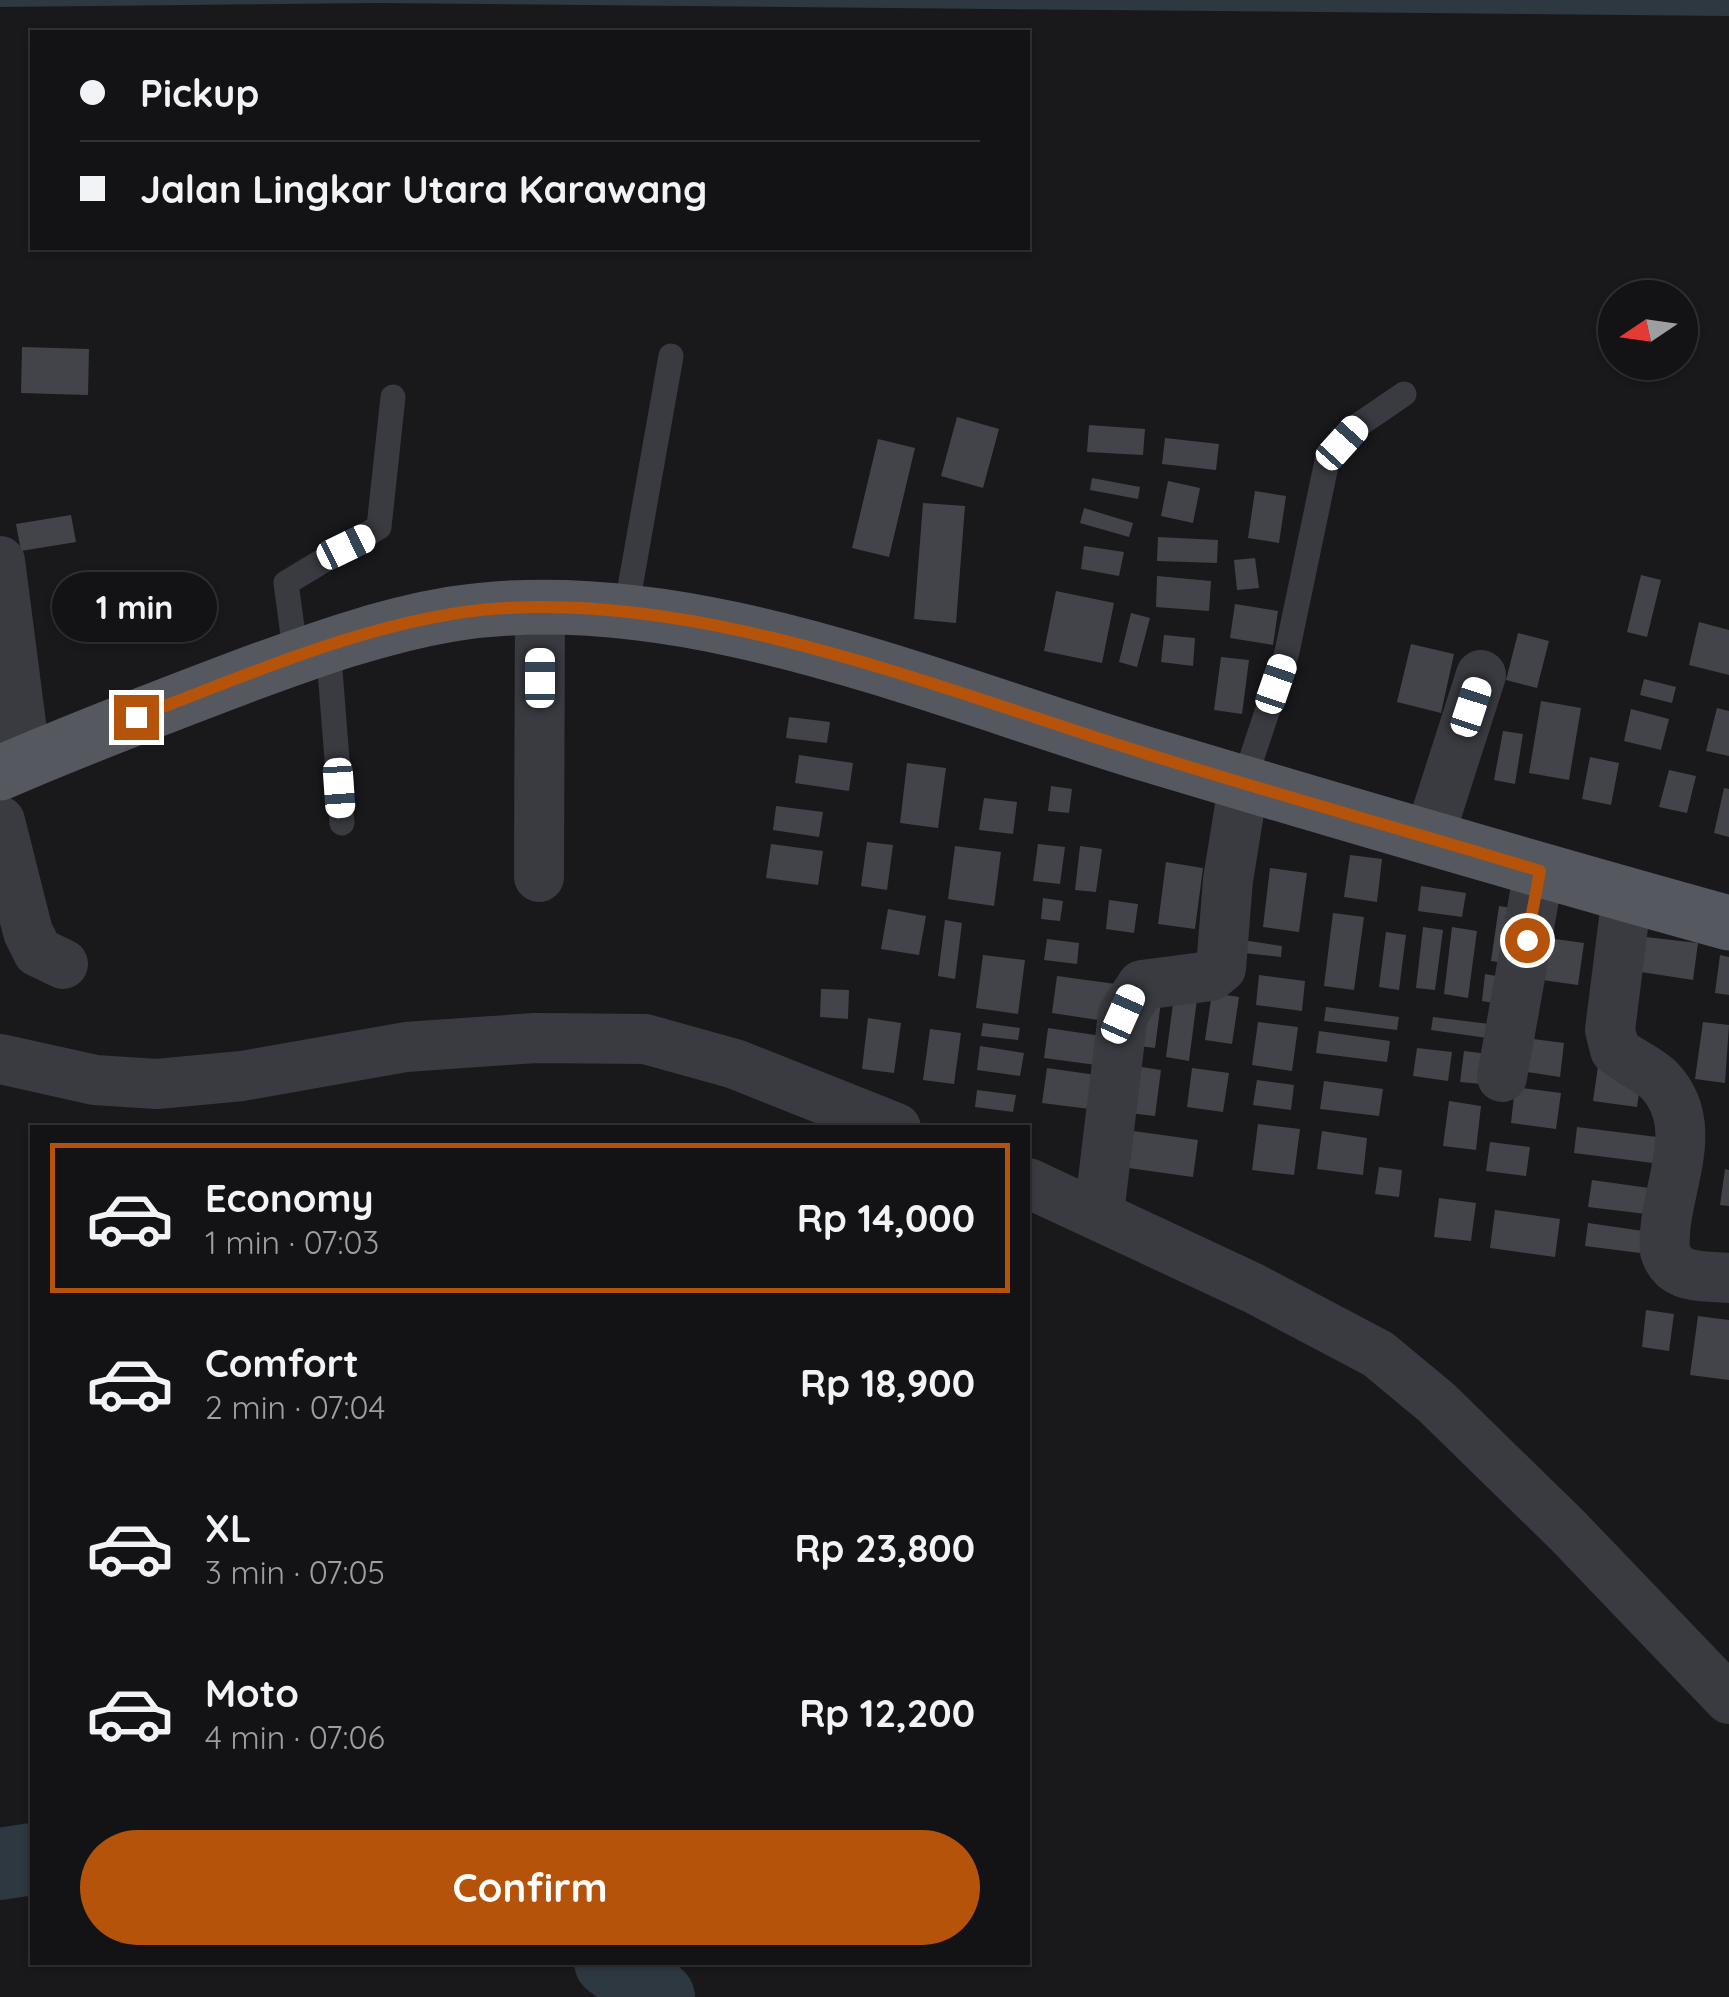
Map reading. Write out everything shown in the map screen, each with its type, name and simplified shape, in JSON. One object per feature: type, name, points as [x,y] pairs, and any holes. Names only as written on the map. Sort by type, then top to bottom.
[{"type":"main road","points":[[13,767],[312,651],[454,614],[540,607],[626,610],[691,620],[859,664],[1540,871],[1729,923]]},
{"type":"street","points":[[0,561],[13,767]]},
{"type":"street","points":[[539,877],[540,607]]},
{"type":"street","points":[[1430,837],[1481,675]]},
{"type":"street","points":[[1099,1214],[1123,1014],[1142,986],[1210,976],[1221,968],[1228,880],[1244,782]]},
{"type":"street","points":[[0,821],[28,932],[38,952],[63,964]]},
{"type":"street","points":[[1502,1078],[1540,871]]},
{"type":"street","points":[[1627,895],[1610,1030],[1614,1050],[1655,1076],[1670,1092],[1681,1122],[1665,1251],[1669,1264],[1683,1275],[1729,1278]]},
{"type":"street","points":[[0,1059],[95,1080],[157,1084],[242,1076],[406,1048],[534,1038],[645,1039],[735,1064],[888,1125]]},
{"type":"street","points":[[1030,1184],[1099,1214],[1378,1354],[1437,1402],[1729,1698]]},
{"type":"lane","points":[[626,610],[671,356]]},
{"type":"lane","points":[[1244,782],[1288,652],[1327,461],[1358,426],[1404,394]]},
{"type":"lane","points":[[342,824],[312,651],[286,584],[379,527],[393,397]]},
{"type":"shaded area","points":[[0,0],[1729,0],[1729,16],[379,3],[0,7]]},
{"type":"building","points":[[22,347],[89,349],[88,395],[21,393]]},
{"type":"building","points":[[957,417],[999,429],[983,488],[941,476]]},
{"type":"building","points":[[1089,425],[1145,429],[1143,455],[1087,452]]},
{"type":"building","points":[[1165,438],[1219,444],[1216,470],[1162,464]]},
{"type":"building","points":[[878,439],[915,448],[889,557],[852,548]]},
{"type":"building","points":[[1092,478],[1140,487],[1138,499],[1090,490]]},
{"type":"building","points":[[1168,481],[1200,488],[1193,523],[1161,516]]},
{"type":"building","points":[[1255,491],[1286,496],[1279,543],[1248,538]]},
{"type":"building","points":[[923,503],[965,506],[956,623],[914,619]]},
{"type":"building","points":[[1084,508],[1133,523],[1129,537],[1080,523]]},
{"type":"building","points":[[71,515],[76,542],[21,551],[16,524]]},
{"type":"building","points":[[1158,537],[1218,540],[1217,563],[1157,561]]},
{"type":"building","points":[[1084,546],[1124,552],[1119,576],[1081,569]]},
{"type":"building","points":[[1255,558],[1259,588],[1237,590],[1234,560]]},
{"type":"building","points":[[1641,575],[1661,580],[1647,637],[1627,632]]},
{"type":"building","points":[[1157,576],[1211,581],[1209,611],[1156,607]]},
{"type":"building","points":[[1056,591],[1114,603],[1102,663],[1044,651]]},
{"type":"building","points":[[1235,604],[1278,611],[1273,645],[1230,638]]},
{"type":"building","points":[[1131,613],[1150,618],[1137,667],[1119,662]]},
{"type":"building","points":[[1699,622],[1729,630],[1729,675],[1689,665]]},
{"type":"building","points":[[1518,633],[1549,641],[1537,688],[1506,680]]},
{"type":"building","points":[[1164,635],[1195,638],[1193,666],[1161,662]]},
{"type":"building","points":[[1411,644],[1454,654],[1441,713],[1397,702]]},
{"type":"building","points":[[1221,657],[1249,660],[1242,714],[1214,710]]},
{"type":"building","points":[[1644,679],[1676,687],[1672,703],[1640,695]]},
{"type":"building","points":[[1541,701],[1581,708],[1569,780],[1529,773]]},
{"type":"building","points":[[1717,708],[1729,711],[1729,756],[1706,751]]},
{"type":"building","points":[[1631,709],[1669,719],[1661,750],[1624,741]]},
{"type":"building","points":[[789,717],[830,722],[827,743],[786,738]]},
{"type":"building","points":[[1503,731],[1523,734],[1515,784],[1494,780]]},
{"type":"building","points":[[799,755],[853,763],[849,791],[795,783]]},
{"type":"building","points":[[1590,757],[1619,763],[1611,805],[1582,799]]},
{"type":"building","points":[[907,763],[946,768],[938,828],[900,823]]},
{"type":"building","points":[[1669,770],[1696,776],[1687,813],[1659,807]]},
{"type":"building","points":[[1051,786],[1072,789],[1069,813],[1048,811]]},
{"type":"building","points":[[1724,788],[1729,789],[1729,837],[1714,833]]},
{"type":"building","points":[[984,798],[1017,802],[1013,834],[979,830]]},
{"type":"building","points":[[776,806],[823,812],[819,837],[773,830]]},
{"type":"building","points":[[867,842],[893,845],[887,890],[861,886]]},
{"type":"building","points":[[771,844],[823,851],[818,885],[766,878]]},
{"type":"building","points":[[1038,844],[1065,847],[1060,884],[1033,881]]},
{"type":"building","points":[[955,846],[1001,852],[994,906],[948,899]]},
{"type":"building","points":[[1080,846],[1102,849],[1096,892],[1075,890]]},
{"type":"building","points":[[1350,855],[1382,859],[1377,902],[1344,897]]},
{"type":"building","points":[[1166,862],[1203,868],[1195,929],[1158,924]]},
{"type":"building","points":[[1270,868],[1307,873],[1299,932],[1263,927]]},
{"type":"building","points":[[1421,886],[1466,893],[1462,917],[1418,911]]},
{"type":"building","points":[[1043,898],[1063,901],[1060,921],[1041,919]]},
{"type":"building","points":[[1109,900],[1138,904],[1134,933],[1106,929]]},
{"type":"building","points":[[1499,906],[1526,910],[1518,965],[1491,961]]},
{"type":"building","points":[[888,909],[926,916],[919,955],[881,949]]},
{"type":"building","points":[[1333,913],[1364,917],[1354,990],[1324,986]]},
{"type":"building","points":[[945,920],[962,923],[955,979],[938,976]]},
{"type":"building","points":[[1423,927],[1443,930],[1435,990],[1416,988]]},
{"type":"building","points":[[1452,927],[1477,931],[1468,998],[1444,994]]},
{"type":"building","points":[[1386,932],[1406,935],[1399,990],[1379,987]]},
{"type":"building","points":[[1540,937],[1584,943],[1578,985],[1535,979]]},
{"type":"building","points":[[1646,937],[1698,943],[1693,980],[1641,972]]},
{"type":"building","points":[[1047,939],[1079,943],[1077,964],[1044,960]]},
{"type":"building","points":[[1236,939],[1282,946],[1281,957],[1234,952]]},
{"type":"building","points":[[983,955],[1025,960],[1018,1014],[976,1008]]},
{"type":"building","points":[[1720,955],[1729,957],[1729,995],[1715,993]]},
{"type":"building","points":[[1485,974],[1502,977],[1499,1004],[1482,1001]]},
{"type":"building","points":[[1259,975],[1305,981],[1302,1011],[1256,1005]]},
{"type":"building","points":[[1057,976],[1123,985],[1118,1023],[1052,1013]]},
{"type":"building","points":[[821,989],[849,990],[848,1019],[820,1017]]},
{"type":"building","points":[[1212,993],[1239,997],[1232,1044],[1205,1040]]},
{"type":"building","points":[[1162,994],[1155,1048],[1131,1045]]},
{"type":"building","points":[[1174,996],[1197,999],[1189,1061],[1166,1057]]},
{"type":"building","points":[[1326,1007],[1399,1017],[1397,1030],[1324,1021]]},
{"type":"building","points":[[1433,1017],[1489,1024],[1487,1038],[1431,1030]]},
{"type":"building","points":[[868,1018],[901,1023],[894,1073],[862,1069]]},
{"type":"building","points":[[1258,1022],[1298,1027],[1292,1071],[1252,1065]]},
{"type":"building","points":[[1703,1022],[1729,1025],[1725,1083],[1695,1079]]},
{"type":"building","points":[[983,1023],[1020,1028],[1018,1040],[981,1036]]},
{"type":"building","points":[[1048,1028],[1115,1038],[1111,1067],[1044,1058]]},
{"type":"building","points":[[930,1029],[961,1033],[954,1084],[923,1080]]},
{"type":"building","points":[[1319,1031],[1390,1041],[1387,1062],[1316,1053]]},
{"type":"building","points":[[1518,1037],[1564,1043],[1560,1077],[1514,1070]]},
{"type":"building","points":[[980,1046],[1024,1053],[1020,1076],[977,1070]]},
{"type":"building","points":[[1417,1048],[1452,1052],[1448,1081],[1413,1076]]},
{"type":"building","points":[[1464,1051],[1496,1055],[1492,1085],[1460,1082]]},
{"type":"building","points":[[1135,1066],[1161,1070],[1155,1116],[1129,1113]]},
{"type":"building","points":[[1598,1066],[1642,1072],[1637,1107],[1593,1101]]},
{"type":"building","points":[[1047,1068],[1110,1077],[1106,1111],[1042,1103]]},
{"type":"building","points":[[1192,1068],[1229,1073],[1223,1112],[1187,1107]]},
{"type":"building","points":[[1257,1080],[1294,1085],[1291,1110],[1253,1105]]},
{"type":"building","points":[[1324,1081],[1383,1089],[1379,1116],[1320,1109]]},
{"type":"building","points":[[1515,1087],[1561,1093],[1556,1129],[1511,1123]]},
{"type":"building","points":[[977,1090],[1016,1095],[1013,1112],[975,1107]]},
{"type":"building","points":[[1449,1101],[1481,1106],[1476,1150],[1443,1146]]},
{"type":"building","points":[[1258,1124],[1300,1129],[1294,1175],[1252,1170]]},
{"type":"building","points":[[1577,1127],[1657,1137],[1653,1163],[1574,1153]]},
{"type":"building","points":[[1119,1129],[1198,1140],[1193,1177],[1114,1166]]},
{"type":"building","points":[[1322,1131],[1367,1138],[1363,1175],[1317,1169]]},
{"type":"building","points":[[1490,1142],[1530,1147],[1526,1176],[1486,1171]]},
{"type":"building","points":[[1379,1167],[1402,1170],[1399,1197],[1375,1194]]},
{"type":"building","points":[[1725,1169],[1729,1170],[1729,1206],[1720,1205]]},
{"type":"building","points":[[1592,1180],[1649,1188],[1646,1214],[1588,1207]]},
{"type":"building","points":[[1439,1198],[1476,1203],[1471,1241],[1434,1237]]},
{"type":"building","points":[[1495,1210],[1560,1219],[1555,1257],[1490,1248]]},
{"type":"building","points":[[1588,1223],[1643,1231],[1640,1253],[1585,1246]]},
{"type":"building","points":[[1646,1310],[1674,1314],[1669,1351],[1642,1347]]},
{"type":"building","points":[[1698,1316],[1729,1320],[1729,1380],[1690,1375]]},
{"type":"waterway","points":[[0,1864],[30,1859]]},
{"type":"waterway","points":[[614,1965],[659,1997]]},
{"type":"route","points":[[136,717],[328,645],[376,630],[454,614],[581,607],[691,620],[911,679],[1146,754],[1540,871],[1527,940]]}]
